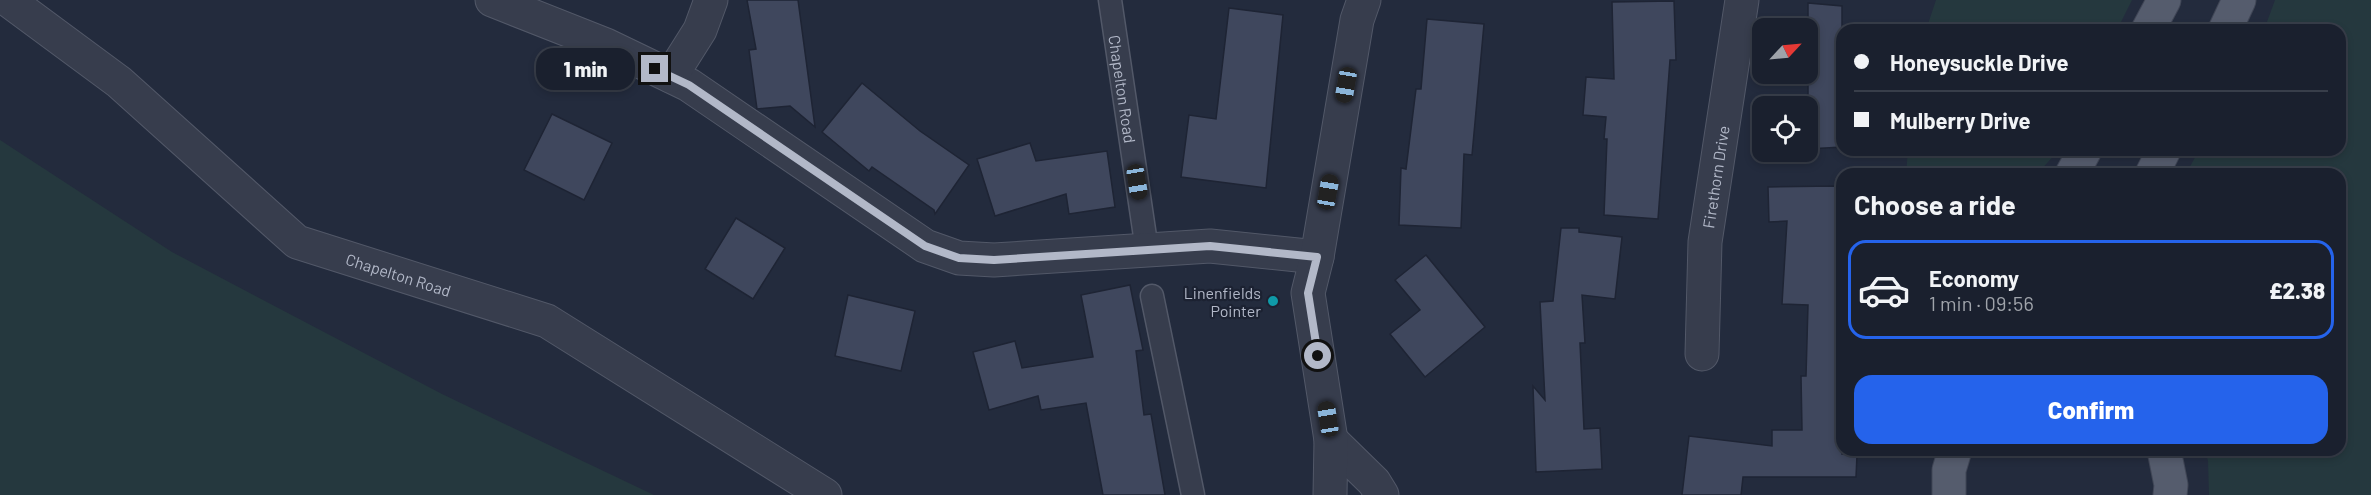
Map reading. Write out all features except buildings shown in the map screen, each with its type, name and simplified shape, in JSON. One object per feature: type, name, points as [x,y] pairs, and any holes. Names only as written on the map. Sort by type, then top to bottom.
[{"type":"main road","points":[[2151,24],[2164,0]]},
{"type":"main road","points":[[2228,24],[2239,0]]},
{"type":"main road","points":[[1949,495],[1949,470],[1953,456]]},
{"type":"main road","points":[[2165,456],[2171,485],[2170,495]]},
{"type":"street","name":"Chapelton Road","points":[[8,0],[119,81],[297,242],[547,321],[825,495]]},
{"type":"street","points":[[492,0],[606,45],[689,85],[900,230],[941,253],[975,260],[994,260],[1210,246],[1317,257]]},
{"type":"street","points":[[671,76],[700,30],[711,0]]},
{"type":"street","points":[[1330,495],[1331,440],[1308,293],[1317,257],[1357,20],[1365,0]]},
{"type":"street","name":"Firethorn Drive","points":[[1702,354],[1705,242],[1742,0]]},
{"type":"street","points":[[1331,440],[1374,482],[1382,495]]},
{"type":"lane","name":"Chapelton Road","points":[[1110,0],[1147,250]]},
{"type":"lane","points":[[1152,297],[1193,495]]},
{"type":"shaded area","points":[[1936,0],[2132,0],[2120,24],[1928,24]]},
{"type":"shaded area","points":[[2275,0],[2371,0],[2371,495],[2209,495],[2207,456],[2346,456],[2346,168],[2189,168],[2196,156],[2346,156],[2346,24],[2266,24]]},
{"type":"shaded area","points":[[0,140],[172,252],[442,394],[654,495],[0,495]]},
{"type":"shaded area","points":[[1908,156],[2054,156],[2042,168],[1906,168]]},
{"type":"place","name":"Linenfields Pointer","points":[[1273,301]]},
{"type":"route","points":[[655,69],[689,85],[900,230],[941,253],[959,258],[994,260],[1210,246],[1317,257],[1308,293],[1318,356]]}]
